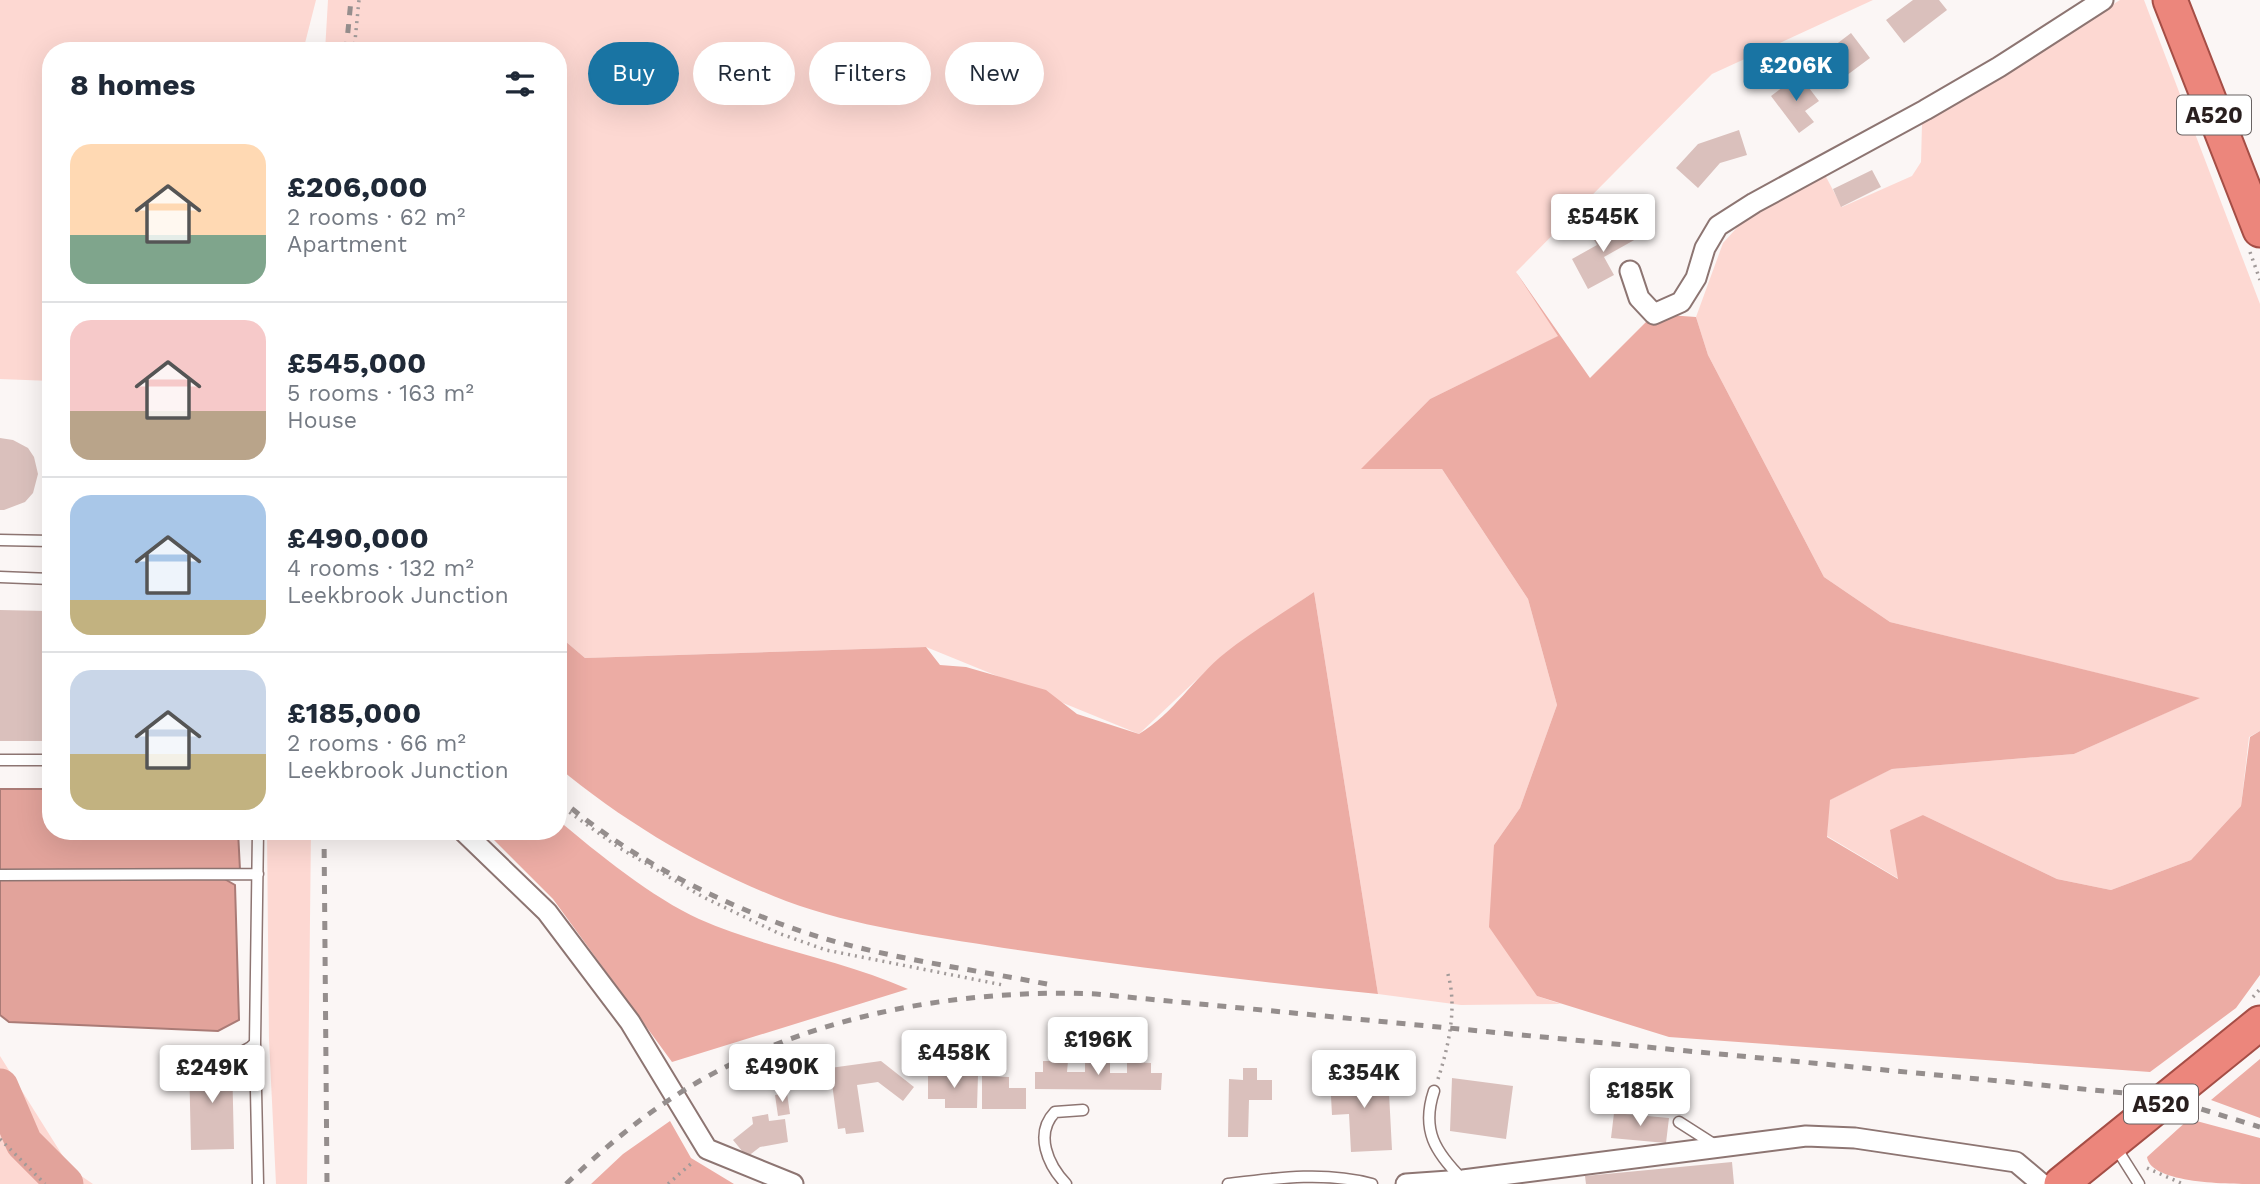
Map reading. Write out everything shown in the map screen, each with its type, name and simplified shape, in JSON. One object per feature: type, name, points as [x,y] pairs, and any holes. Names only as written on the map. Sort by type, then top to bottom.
[{"type":"highway","name":"A520","points":[[2170,0],[2260,230]]},
{"type":"highway","name":"A520","points":[[2061,1184],[2260,1023]]},
{"type":"street","points":[[1630,271],[1639,298],[1654,314],[1681,302],[1696,278],[1704,248],[1718,226],[1754,202],[1999,67],[2104,0]]},
{"type":"street","points":[[472,840],[547,912],[630,1022],[707,1149],[793,1184]]},
{"type":"street","points":[[1406,1184],[1463,1180],[1806,1136],[1855,1138],[2016,1162],[2042,1184]]},
{"type":"lane","points":[[0,540],[42,541]]},
{"type":"lane","points":[[0,577],[42,579]]},
{"type":"lane","points":[[0,760],[42,760]]},
{"type":"lane","points":[[258,840],[255,1043],[258,1184]]},
{"type":"lane","points":[[0,875],[258,874]]},
{"type":"lane","points":[[179,1055],[237,1053],[249,1050],[255,1043]]},
{"type":"lane","points":[[1434,1091],[1430,1104],[1429,1134],[1445,1162],[1463,1180]]},
{"type":"lane","points":[[1066,1184],[1048,1159],[1045,1129],[1055,1112],[1083,1110]]},
{"type":"lane","points":[[1679,1122],[1716,1146]]},
{"type":"lane","points":[[2112,1143],[2126,1159],[2139,1184]]},
{"type":"lane","points":[[1228,1184],[1336,1177],[1371,1184]]},
{"type":"path","points":[[355,42],[359,0]]},
{"type":"path","points":[[567,810],[618,847],[703,897],[778,933],[826,950],[1003,985]]},
{"type":"path","points":[[1434,1091],[1449,1047],[1452,986],[1447,971]]},
{"type":"path","points":[[0,1139],[45,1184]]},
{"type":"path","points":[[668,1184],[707,1149]]},
{"type":"shaded area","points":[[0,0],[316,0],[305,42],[42,42],[42,381],[0,379]]},
{"type":"shaded area","points":[[328,0],[1873,0],[1712,74],[1516,272],[1559,336],[1430,399],[1362,469],[1442,469],[1528,599],[1557,705],[1520,808],[1494,845],[1537,996],[1561,1004],[1461,1005],[1378,994],[1314,592],[1225,653],[1139,734],[926,647],[585,658],[567,643],[567,42],[326,42]]},
{"type":"shaded area","points":[[2120,0],[2144,0],[2260,304],[2260,731],[2249,737],[2241,806],[2191,860],[2111,890],[2057,879],[1923,815],[1899,879],[1827,836],[1829,800],[1892,769],[2074,754],[2199,698],[1890,622],[1824,577],[1708,355],[1696,317],[1723,243],[1743,221],[1825,175],[1842,207],[1912,176],[1921,162],[1922,124]]},
{"type":"shaded area","points":[[1516,272],[1590,378],[1654,314],[1696,317],[1708,355],[1824,577],[1890,622],[2200,698],[2074,754],[1892,769],[1830,800],[1827,837],[1898,879],[1890,830],[1923,815],[2057,879],[2111,890],[2191,860],[2241,806],[2250,737],[2260,731],[2260,975],[2236,1008],[2150,1072],[1669,1037],[1537,996],[1489,927],[1494,845],[1520,808],[1557,705],[1528,599],[1442,469],[1361,469],[1430,399],[1558,336]]},
{"type":"shaded area","points":[[1314,592],[1378,994],[1051,955],[921,935],[840,918],[756,889],[696,860],[638,826],[567,774],[567,643],[585,658],[926,647],[940,665],[966,667],[1046,690],[1077,714],[1139,734],[1173,706],[1225,653]]},
{"type":"shaded area","points":[[0,789],[42,789],[42,840],[238,840],[240,870],[0,870]]},
{"type":"shaded area","points":[[567,827],[644,887],[699,919],[908,989],[672,1062],[553,899],[494,840],[567,840]]},
{"type":"shaded area","points":[[267,840],[311,840],[307,1184],[276,1184],[269,1040]]},
{"type":"shaded area","points":[[221,877],[235,885],[239,1020],[218,1031],[9,1022],[0,1015],[0,879]]},
{"type":"shaded area","points":[[0,1056],[71,1169],[93,1184],[0,1184]]},
{"type":"shaded area","points":[[2260,1059],[2260,1118],[2211,1100]]},
{"type":"shaded area","points":[[2189,1119],[2260,1138],[2260,1184],[2193,1181],[2162,1173],[2152,1166],[2147,1157]]},
{"type":"shaded area","points":[[670,1121],[691,1158],[734,1184],[591,1184],[623,1154]]},
{"type":"building","points":[[1913,0],[1939,0],[1947,10],[1904,43],[1886,20]]},
{"type":"building","points":[[1851,33],[1870,58],[1831,87],[1817,69],[1839,52],[1834,46]]},
{"type":"building","points":[[1799,75],[1819,101],[1805,111],[1814,122],[1799,133],[1771,96]]},
{"type":"building","points":[[1739,130],[1747,155],[1720,163],[1698,188],[1676,168],[1698,144]]},
{"type":"building","points":[[1872,170],[1881,187],[1841,207],[1833,189]]},
{"type":"building","points":[[1626,220],[1636,239],[1604,257],[1614,275],[1588,289],[1572,259],[1597,245],[1593,238]]},
{"type":"building","points":[[0,438],[13,440],[28,448],[34,457],[38,474],[33,493],[25,502],[4,510],[0,510]]},
{"type":"building","points":[[0,610],[42,611],[42,741],[0,741]]},
{"type":"building","points":[[232,1059],[234,1149],[191,1150],[189,1060]]},
{"type":"building","points":[[881,1061],[914,1087],[903,1101],[878,1082],[857,1085],[864,1132],[846,1134],[845,1128],[838,1129],[830,1068]]},
{"type":"building","points":[[1043,1061],[1068,1061],[1067,1072],[1085,1072],[1085,1062],[1110,1062],[1110,1073],[1127,1073],[1127,1062],[1151,1063],[1151,1073],[1162,1073],[1161,1090],[1035,1089],[1035,1072],[1043,1072]]},
{"type":"building","points":[[1243,1068],[1257,1068],[1257,1080],[1272,1080],[1272,1100],[1249,1100],[1248,1137],[1228,1137],[1229,1079],[1243,1080]]},
{"type":"building","points":[[928,1074],[978,1075],[977,1108],[945,1108],[945,1099],[928,1099]]},
{"type":"building","points":[[1388,1074],[1392,1150],[1351,1152],[1349,1114],[1332,1115],[1330,1077]]},
{"type":"building","points":[[982,1076],[1009,1077],[1009,1088],[1026,1088],[1026,1109],[982,1109]]},
{"type":"building","points":[[1452,1078],[1513,1086],[1506,1139],[1450,1131]]},
{"type":"building","points":[[787,1093],[790,1114],[778,1116],[775,1095]]},
{"type":"building","points":[[1614,1113],[1669,1118],[1666,1143],[1611,1138]]},
{"type":"building","points":[[768,1114],[769,1121],[785,1119],[788,1142],[760,1147],[747,1157],[733,1140],[753,1124],[752,1117]]},
{"type":"building","points":[[1732,1162],[1734,1184],[1586,1184],[1585,1176]]},
{"type":"waterway","points":[[0,1087],[24,1143],[65,1184]]},
{"type":"railway","points":[[347,42],[351,0]]},
{"type":"railway","points":[[567,804],[608,835],[662,869],[720,899],[778,923],[845,944],[914,960],[1052,985]]},
{"type":"railway","points":[[324,840],[327,1184]]},
{"type":"railway","points":[[566,1184],[655,1109],[716,1072],[767,1048],[874,1014],[930,1003],[1041,993],[1096,994],[2124,1093],[2201,1109],[2260,1127]]}]
